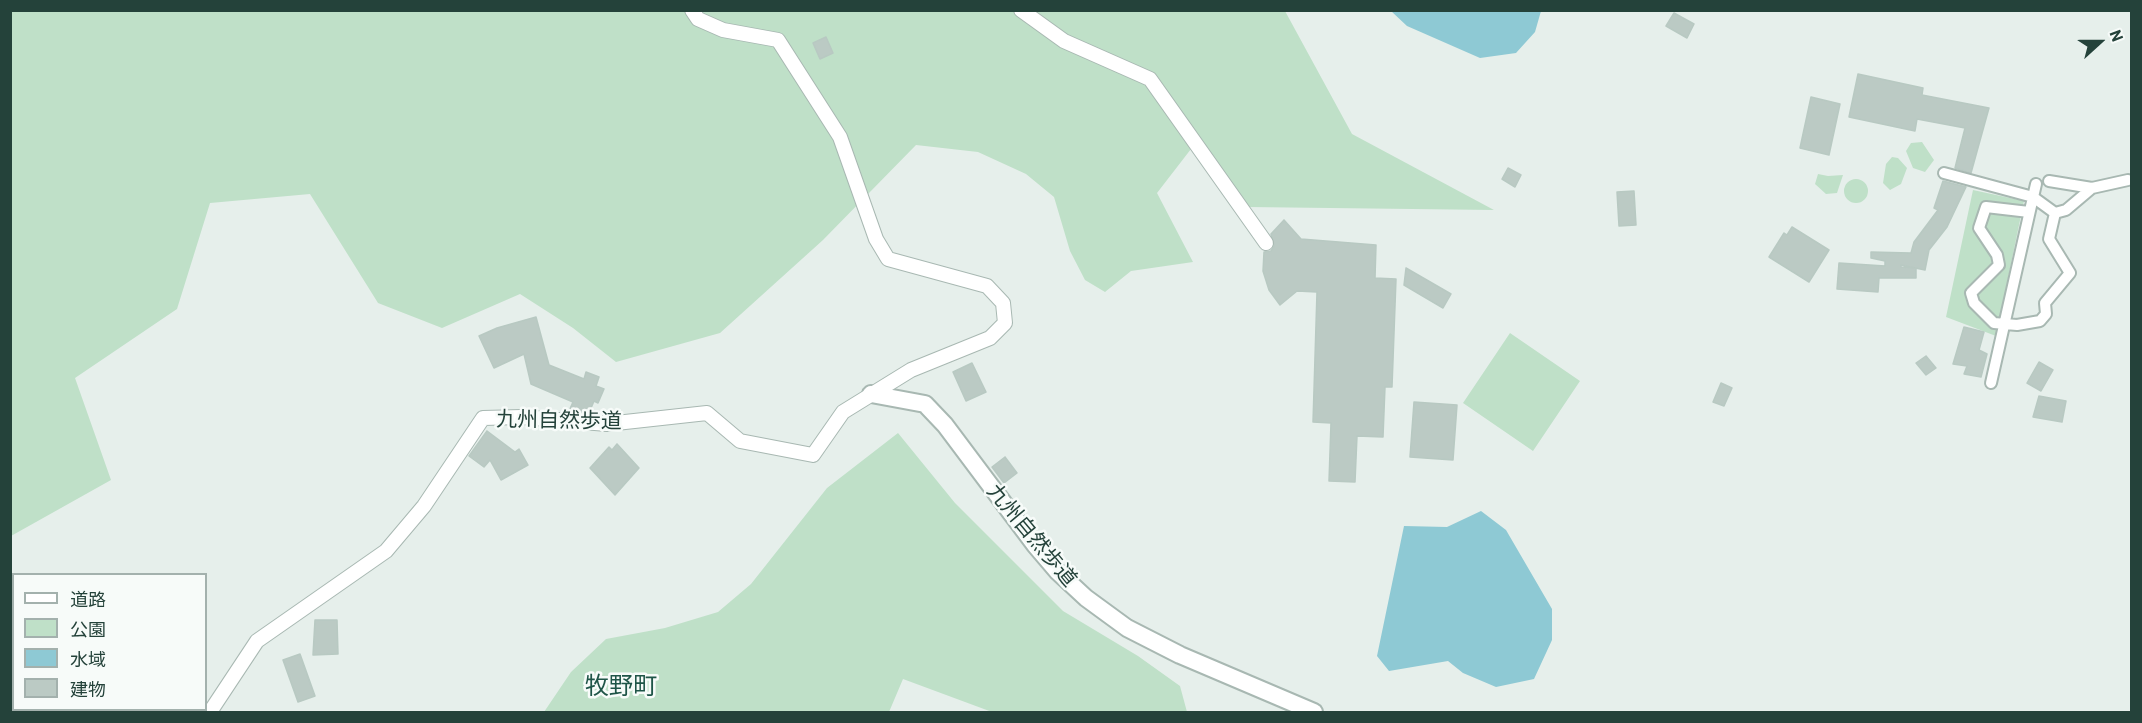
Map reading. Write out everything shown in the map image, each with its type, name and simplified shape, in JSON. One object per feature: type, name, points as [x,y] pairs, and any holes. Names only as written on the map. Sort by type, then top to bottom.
[{"type":"street","points":[[692,10],[698,18],[723,30],[778,40],[840,137],[876,239],[888,259],[987,286],[1003,303],[1005,323],[990,338],[911,370],[871,394]]},
{"type":"street","points":[[1021,10],[1064,41],[1150,79],[1266,243]]},
{"type":"street","points":[[1944,174],[2033,197],[2055,213]]},
{"type":"street","points":[[2049,181],[2092,188],[2128,180]]},
{"type":"street","points":[[1991,382],[2036,184]]},
{"type":"street","points":[[2055,213],[2066,210],[2092,188]]},
{"type":"street","points":[[2029,212],[1986,207],[1979,228],[1997,255],[1999,265],[1971,293],[1974,303],[1994,323],[2005,326],[2040,321],[2046,315],[2045,303],[2070,273],[2049,238],[2055,213]]},
{"type":"street","name":"九州自然歩道","points":[[210,712],[257,640],[386,551],[424,506],[483,418],[522,417],[607,424],[707,412],[740,441],[813,455],[843,412],[871,394],[925,404],[945,425],[1058,572],[1086,598],[1127,628],[1180,655],[1314,712]]},
{"type":"green space","points":[[11,11],[1285,11],[1352,134],[1494,210],[1248,207],[1191,149],[1157,193],[1193,262],[1131,271],[1105,292],[1085,280],[1070,251],[1054,197],[1026,174],[978,152],[916,145],[823,240],[720,333],[616,362],[573,328],[520,294],[442,328],[378,303],[310,194],[210,203],[177,309],[75,378],[111,480],[11,536]]},
{"type":"green space","points":[[1922,142],[1934,160],[1925,172],[1913,168],[1906,151],[1911,143]]},
{"type":"green space","points":[[1892,157],[1898,158],[1907,168],[1901,184],[1890,190],[1883,183],[1886,164]]},
{"type":"green space","points":[[1818,174],[1843,175],[1837,193],[1826,194],[1815,184]]},
{"type":"green space","points":[[1856,179],[1864,183],[1868,191],[1864,199],[1856,203],[1848,199],[1844,191],[1848,183]]},
{"type":"green space","points":[[1973,190],[2024,201],[1996,336],[1946,317]]},
{"type":"green space","points":[[1510,333],[1580,381],[1533,451],[1463,403]]},
{"type":"green space","points":[[898,433],[955,503],[1063,611],[1138,656],[1180,686],[1187,712],[992,712],[903,679],[889,712],[544,712],[571,672],[606,639],[665,628],[718,612],[751,584],[827,488]]},
{"type":"water","points":[[1391,11],[1541,11],[1535,32],[1516,53],[1480,58],[1407,26]]},
{"type":"water","points":[[1481,511],[1506,530],[1552,609],[1552,640],[1534,679],[1496,687],[1463,673],[1448,661],[1389,671],[1377,656],[1404,526],[1447,527]]},
{"type":"building","points":[[1674,13],[1694,24],[1687,38],[1666,26]]},
{"type":"building","points":[[826,37],[833,53],[820,59],[813,43]]},
{"type":"building","points":[[1858,74],[1923,88],[1922,95],[1989,108],[1971,173],[1955,168],[1965,128],[1917,119],[1915,131],[1849,117]]},
{"type":"building","points":[[1811,97],[1840,104],[1829,155],[1800,148]]},
{"type":"building","points":[[1508,168],[1521,175],[1515,187],[1502,179]]},
{"type":"building","points":[[1943,181],[1966,187],[1947,227],[1929,250],[1925,270],[1916,268],[1916,278],[1879,278],[1878,292],[1837,289],[1839,263],[1885,266],[1885,261],[1871,258],[1871,252],[1911,253],[1914,242],[1938,210],[1934,208]]},
{"type":"building","points":[[1634,191],[1636,225],[1619,226],[1617,192]]},
{"type":"building","points":[[1284,220],[1301,239],[1376,245],[1375,278],[1396,279],[1392,387],[1385,387],[1383,437],[1357,436],[1355,482],[1329,481],[1331,423],[1313,422],[1317,292],[1297,291],[1280,305],[1269,290],[1263,271],[1264,252],[1271,251],[1274,246],[1271,234]]},
{"type":"building","points":[[1792,227],[1829,250],[1809,282],[1769,257],[1784,233],[1787,235]]},
{"type":"building","points":[[1406,268],[1451,294],[1443,308],[1404,285]]},
{"type":"building","points":[[536,317],[549,365],[584,379],[586,372],[599,377],[596,386],[604,389],[598,403],[594,401],[589,413],[569,411],[573,402],[531,384],[524,354],[494,368],[479,336],[497,328]]},
{"type":"building","points":[[1964,327],[1984,332],[1979,350],[1987,354],[1981,377],[1964,374],[1967,366],[1953,364]]},
{"type":"building","points":[[1926,356],[1936,368],[1926,375],[1916,363]]},
{"type":"building","points":[[2039,362],[2053,370],[2041,391],[2027,383]]},
{"type":"building","points":[[972,363],[986,392],[966,401],[953,372]]},
{"type":"building","points":[[1721,383],[1732,388],[1724,406],[1713,402]]},
{"type":"building","points":[[2039,396],[2066,401],[2062,422],[2033,417]]},
{"type":"building","points":[[1414,402],[1457,405],[1453,460],[1410,457]]},
{"type":"building","points":[[487,431],[515,452],[519,449],[528,465],[501,480],[490,460],[484,467],[469,456]]},
{"type":"building","points":[[617,444],[639,468],[615,495],[590,468],[609,447],[612,450]]},
{"type":"building","points":[[1005,457],[1017,473],[1004,483],[992,467]]},
{"type":"building","points":[[315,620],[337,620],[338,654],[313,655]]},
{"type":"building","points":[[300,654],[315,696],[298,702],[283,660]]},
{"type":"district","name":"牧野町","points":[[621,686]]}]
